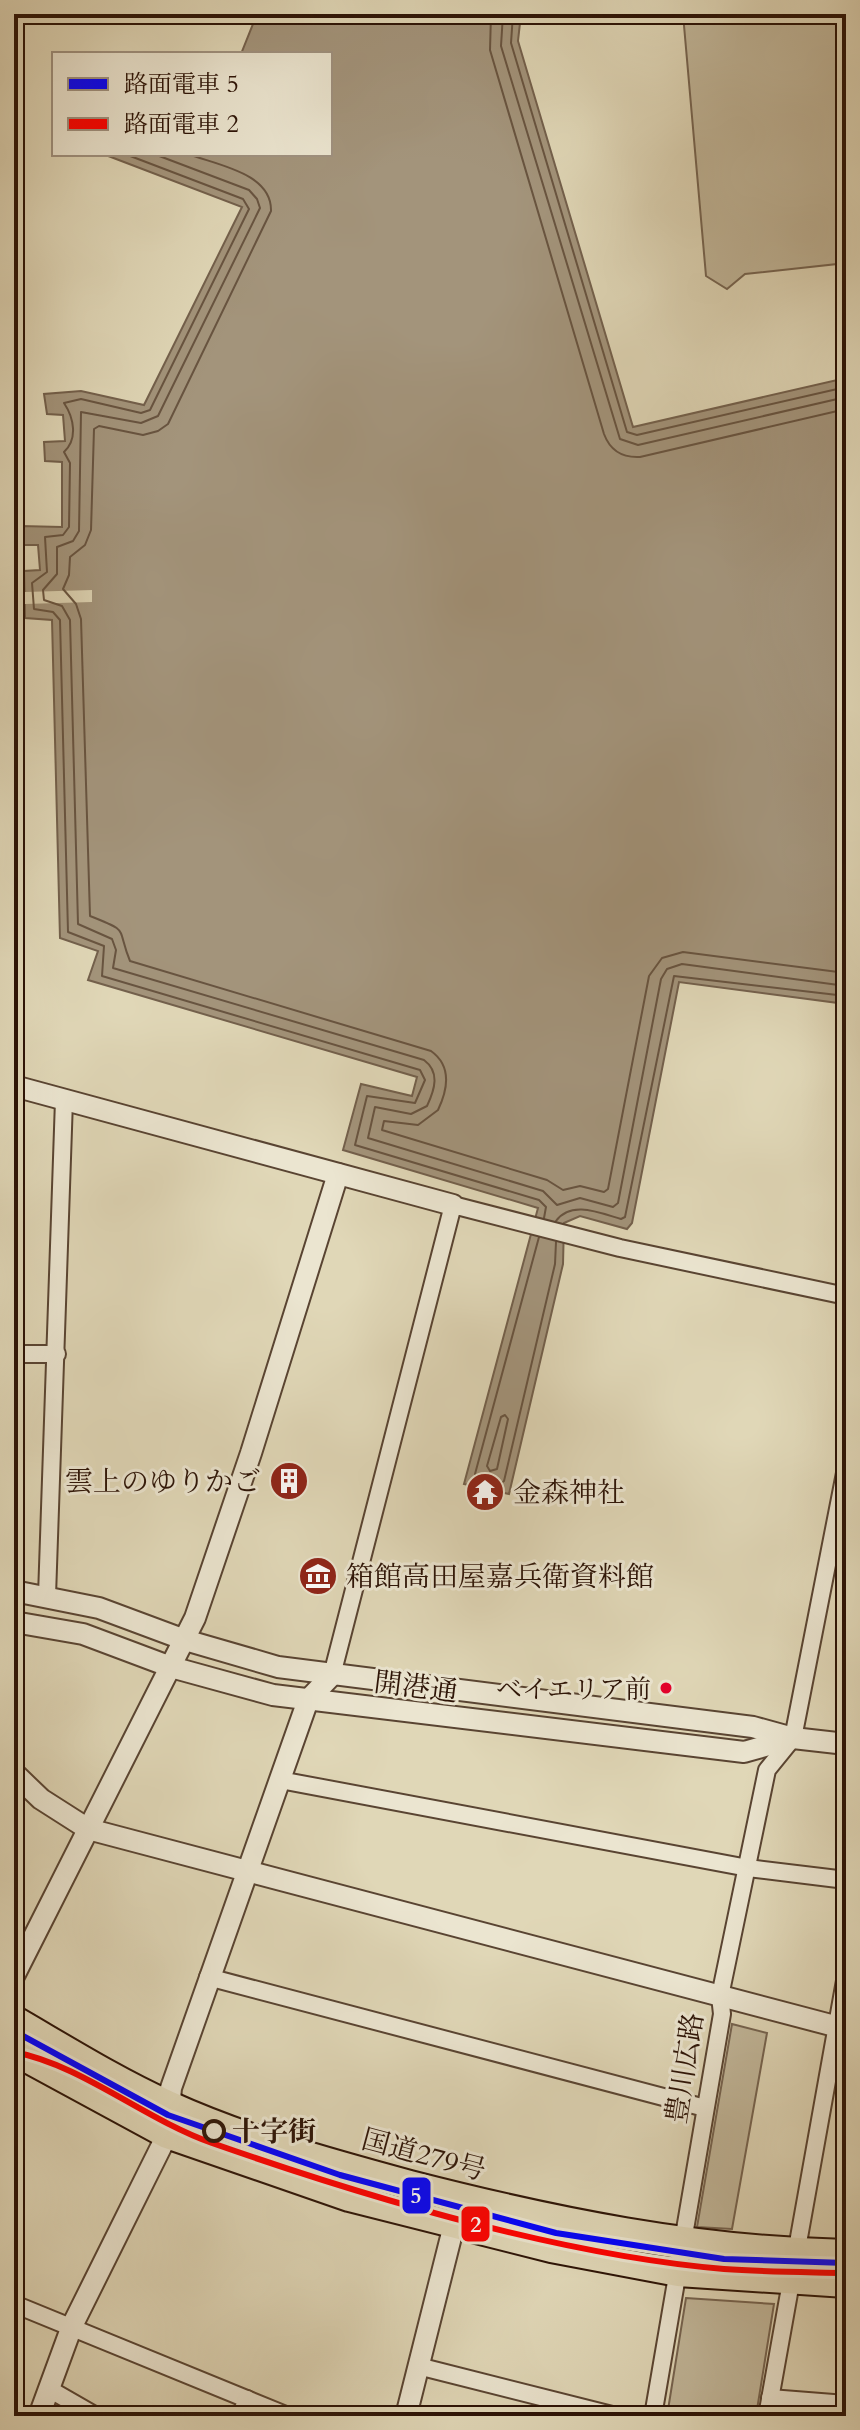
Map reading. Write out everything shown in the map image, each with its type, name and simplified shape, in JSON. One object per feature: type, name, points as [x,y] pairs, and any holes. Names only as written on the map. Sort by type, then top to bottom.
[{"type":"highway","name":"国道279号","points":[[14,2019],[167,2103],[352,2168],[554,2221],[683,2241],[846,2253]]},
{"type":"highway","points":[[14,2052],[167,2135],[279,2176],[454,2225],[551,2249],[678,2273],[846,2284]]},
{"type":"street","points":[[14,1086],[479,1214],[846,1296]]},
{"type":"street","points":[[47,1596],[64,1100]]},
{"type":"street","points":[[14,1976],[185,1640],[251,1453],[338,1174]]},
{"type":"street","points":[[39,2416],[72,2326],[167,2135],[167,2103],[208,1977],[308,1700],[332,1675],[453,1205]]},
{"type":"street","points":[[14,1354],[57,1354]]},
{"type":"street","points":[[846,1468],[793,1738],[846,1744]]},
{"type":"street","name":"開港通","points":[[14,1591],[47,1596],[129,1618],[185,1640],[278,1667],[738,1725],[793,1738]]},
{"type":"street","name":"開港通","points":[[14,1622],[83,1634],[171,1667],[273,1695],[744,1752],[793,1738]]},
{"type":"street","name":"豊川広路","points":[[653,2416],[722,2014],[720,1996],[767,1770],[793,1738]]},
{"type":"street","points":[[14,1773],[41,1799],[88,1829],[842,2028]]},
{"type":"street","points":[[280,1780],[748,1868],[846,1880]]},
{"type":"street","points":[[767,2416],[790,2282],[842,2028],[846,1975]]},
{"type":"street","points":[[208,1977],[705,2108]]},
{"type":"street","points":[[406,2416],[461,2197]]},
{"type":"street","points":[[14,2304],[288,2416]]},
{"type":"street","points":[[418,2366],[616,2416]]},
{"type":"street","points":[[49,2389],[96,2416]]},
{"type":"street","points":[[770,2398],[846,2404]]},
{"type":"street","points":[[240,2416],[247,2399]]},
{"type":"shaded area","points":[[683,14],[846,14],[846,263],[745,274],[727,289],[706,276]]},
{"type":"shaded area","points":[[732,2024],[767,2033],[732,2229],[697,2227]]},
{"type":"shaded area","points":[[686,2298],[774,2304],[756,2416],[667,2416]]},
{"type":"water","points":[[257,14],[521,14],[518,41],[633,427],[846,378],[846,1004],[679,982],[632,1223],[627,1229],[580,1216],[564,1223],[563,1264],[509,1494],[464,1484],[538,1208],[343,1150],[361,1084],[412,1096],[417,1077],[88,980],[98,951],[60,938],[52,620],[25,618],[24,571],[40,570],[38,545],[22,545],[21,526],[62,527],[62,462],[45,461],[44,442],[65,441],[63,415],[47,414],[44,394],[81,391],[144,405],[242,207],[108,156],[332,156],[332,52],[242,52]]},
{"type":"pier","points":[[92,590],[92,602],[25,604],[25,592]]},
{"type":"tram line","name":"5","points":[[14,2031],[168,2115],[340,2175],[556,2233],[724,2259],[846,2263]]},
{"type":"tram line","name":"2","points":[[14,2052],[64,2068],[212,2143],[335,2184],[465,2221],[596,2251],[661,2262],[739,2270],[846,2273]]},
{"type":"place","name":"雲上のゆりかご","points":[[289,1481]]},
{"type":"place","name":"金森神社","points":[[485,1492]]},
{"type":"place","name":"箱館高田屋嘉兵衛資料館","points":[[318,1576]]},
{"type":"place","name":"ベイエリア前","points":[[666,1688]]},
{"type":"place","name":"十字街","points":[[214,2131]]}]
